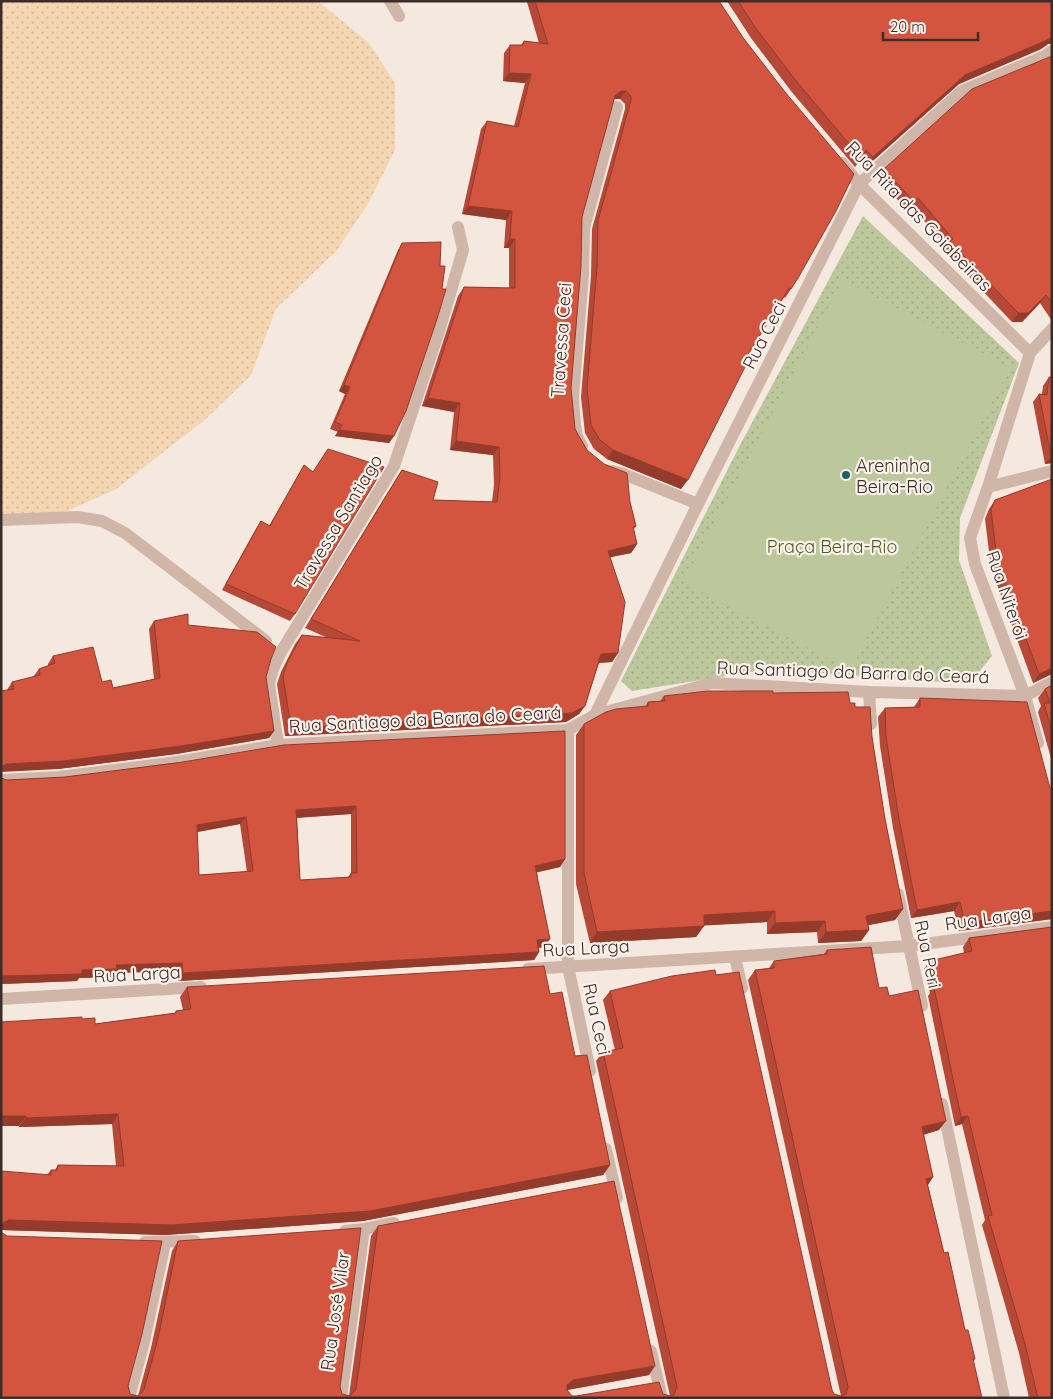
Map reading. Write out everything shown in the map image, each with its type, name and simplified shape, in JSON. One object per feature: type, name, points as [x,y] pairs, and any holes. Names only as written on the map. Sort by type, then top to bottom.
[{"type":"street","points":[[390,1],[398,16]]},
{"type":"street","name":"Rua Ceci","points":[[595,715],[698,504],[859,184],[962,92],[1045,56],[1052,51]]},
{"type":"street","name":"Travessa Ceci","points":[[588,454],[577,436],[573,397],[584,275],[584,228],[616,106]]},
{"type":"street","name":"Rua Rita das Goiabeiras","points":[[834,155],[859,184],[1030,353]]},
{"type":"street","name":"Travessa Santiago","points":[[278,745],[270,684],[273,669],[281,652],[394,466],[437,337],[463,250],[458,227]]},
{"type":"street","name":"Rua Niterói","points":[[1042,758],[1025,696],[975,564],[970,538],[988,488],[1030,353],[1052,329]]},
{"type":"street","points":[[603,466],[698,504]]},
{"type":"street","points":[[988,488],[1052,471]]},
{"type":"street","points":[[1,520],[78,517],[102,521],[125,533],[281,652]]},
{"type":"street","name":"Rua Santiago da Barra do Ceará","points":[[1,780],[59,778],[177,762],[278,745],[568,730],[595,715],[712,683],[869,692],[1025,696],[1052,682]]},
{"type":"street","points":[[869,692],[872,738]]},
{"type":"street","name":"Rua Ceci","points":[[568,730],[568,966],[593,1084]]},
{"type":"street","name":"Rua Peri","points":[[896,886],[923,1014]]},
{"type":"street","name":"Rua Larga","points":[[519,969],[909,946],[1052,927]]},
{"type":"street","points":[[734,956],[745,1004]]},
{"type":"street","name":"Rua Larga","points":[[1,999],[210,987]]},
{"type":"street","points":[[940,1090],[1004,1398]]},
{"type":"street","points":[[603,1132],[608,1182],[619,1210]]},
{"type":"street","points":[[334,1231],[364,1229],[402,1222]]},
{"type":"street","name":"Rua José Vilar","points":[[341,1398],[364,1229]]},
{"type":"street","points":[[136,1242],[205,1240]]},
{"type":"street","points":[[129,1398],[143,1346],[165,1242]]},
{"type":"street","points":[[647,1334],[654,1383],[662,1398]]},
{"type":"green space","name":"Areninha Beira-Rio","points":[[863,216],[1019,363],[960,518],[959,560],[992,656],[969,684],[771,669],[632,691],[621,681],[739,447]]},
{"type":"green space","name":"Areninha Beira-Rio","points":[[843,280],[1010,368],[850,670],[683,582]]},
{"type":"sand","points":[[1,1],[318,1],[369,43],[395,83],[395,150],[369,202],[337,250],[276,309],[251,375],[207,418],[116,489],[63,513],[1,524]]},
{"type":"building","points":[[535,1],[719,1],[744,39],[785,92],[854,174],[836,211],[798,278],[791,289],[789,288],[744,361],[747,363],[688,480],[613,450],[600,440],[591,425],[587,388],[597,267],[598,221],[631,100],[631,96],[626,91],[621,91],[615,96],[582,217],[581,266],[571,388],[575,429],[587,450],[604,464],[627,473],[630,502],[636,526],[633,527],[637,544],[608,551],[625,602],[618,653],[601,654],[585,706],[572,713],[291,728],[283,676],[287,663],[302,635],[360,641],[311,619],[402,470],[438,482],[433,500],[497,502],[500,477],[499,447],[456,441],[460,403],[428,398],[464,287],[515,288],[515,239],[510,239],[512,211],[468,206],[487,121],[518,127],[531,74],[509,73],[510,45],[523,45],[524,41],[548,44]]},
{"type":"building","points":[[738,1],[1052,1],[1052,37],[965,75],[873,157],[866,150],[861,158],[797,82],[757,30]]},
{"type":"building","points":[[1052,56],[1052,303],[1046,295],[1028,313],[1018,313],[950,241],[953,239],[918,198],[914,202],[884,169],[972,89]]},
{"type":"building","points":[[441,242],[440,266],[445,266],[442,289],[446,289],[406,411],[394,436],[339,430],[342,425],[335,422],[350,387],[344,385],[402,243]]},
{"type":"building","points":[[1049,377],[1052,377],[1051,456],[1039,394],[1047,395]]},
{"type":"building","points":[[328,449],[384,467],[295,614],[226,584],[261,521],[270,526],[304,465],[313,472]]},
{"type":"building","points":[[1052,479],[1052,668],[1039,674],[997,560],[991,510],[995,500]]},
{"type":"building","points":[[188,614],[188,625],[257,632],[276,647],[266,677],[274,731],[181,746],[64,761],[6,764],[1,767],[1,691],[14,689],[12,682],[40,675],[39,669],[55,663],[53,656],[93,647],[102,682],[111,680],[113,688],[160,678],[154,621]]},
{"type":"building","points":[[1052,685],[1052,732],[1044,703],[1050,703],[1045,689]]},
{"type":"building","points":[[708,691],[773,691],[773,693],[848,692],[850,703],[855,703],[855,707],[870,707],[872,737],[885,819],[903,909],[866,916],[869,930],[826,932],[825,921],[775,923],[775,911],[704,915],[704,926],[597,932],[584,873],[584,724],[606,712],[616,709],[648,706],[648,702],[665,701],[664,696]]},
{"type":"building","points":[[920,698],[1027,702],[1050,788],[1052,789],[1052,911],[965,923],[960,902],[917,910],[899,819],[886,737],[885,708],[920,707]]},
{"type":"building","points":[[565,731],[565,859],[535,866],[550,939],[537,940],[539,952],[183,973],[182,963],[116,965],[117,969],[82,970],[82,974],[1,976],[1,778],[7,780],[65,777],[183,762],[284,745]],"holes":[[[356,806],[357,873],[351,873],[351,877],[300,880],[296,810]],[[246,817],[253,871],[199,875],[197,825]]]},
{"type":"building","points":[[1052,927],[1052,1398],[1038,1398],[1025,1344],[988,1216],[992,1215],[968,1116],[961,1117],[934,988],[937,987],[930,961],[972,951],[969,938]]},
{"type":"building","points":[[871,947],[879,988],[887,987],[889,996],[918,990],[946,1121],[922,1127],[933,1177],[926,1179],[944,1253],[948,1252],[965,1330],[968,1330],[982,1398],[1,1398],[1,1232],[7,1236],[162,1241],[142,1334],[128,1386],[130,1394],[138,1396],[144,1390],[158,1338],[178,1241],[361,1228],[340,1387],[342,1394],[350,1396],[356,1389],[378,1226],[614,1181],[655,1366],[573,1380],[567,1385],[567,1390],[572,1396],[576,1396],[659,1382],[663,1394],[674,1395],[677,1387],[603,1052],[623,1048],[610,991],[672,976],[715,970],[716,975],[739,972],[832,1390],[834,1394],[841,1396],[846,1394],[848,1387],[755,970],[774,968],[774,961],[827,954],[827,950]]},
{"type":"building","points":[[544,966],[550,994],[562,992],[575,1056],[587,1055],[610,1165],[370,1211],[172,1225],[8,1220],[1,1224],[1,1171],[51,1175],[51,1170],[57,1170],[58,1165],[124,1166],[118,1114],[26,1118],[26,1116],[1,1116],[1,1022],[82,1017],[82,1019],[95,1018],[95,1024],[176,1013],[176,1011],[191,1009],[187,987]]},
{"type":"place","name":"Areninha Beira-Rio","points":[[846,475]]},
{"type":"park label","name":"Praça Beira-Rio","points":[[832,546]]}]
